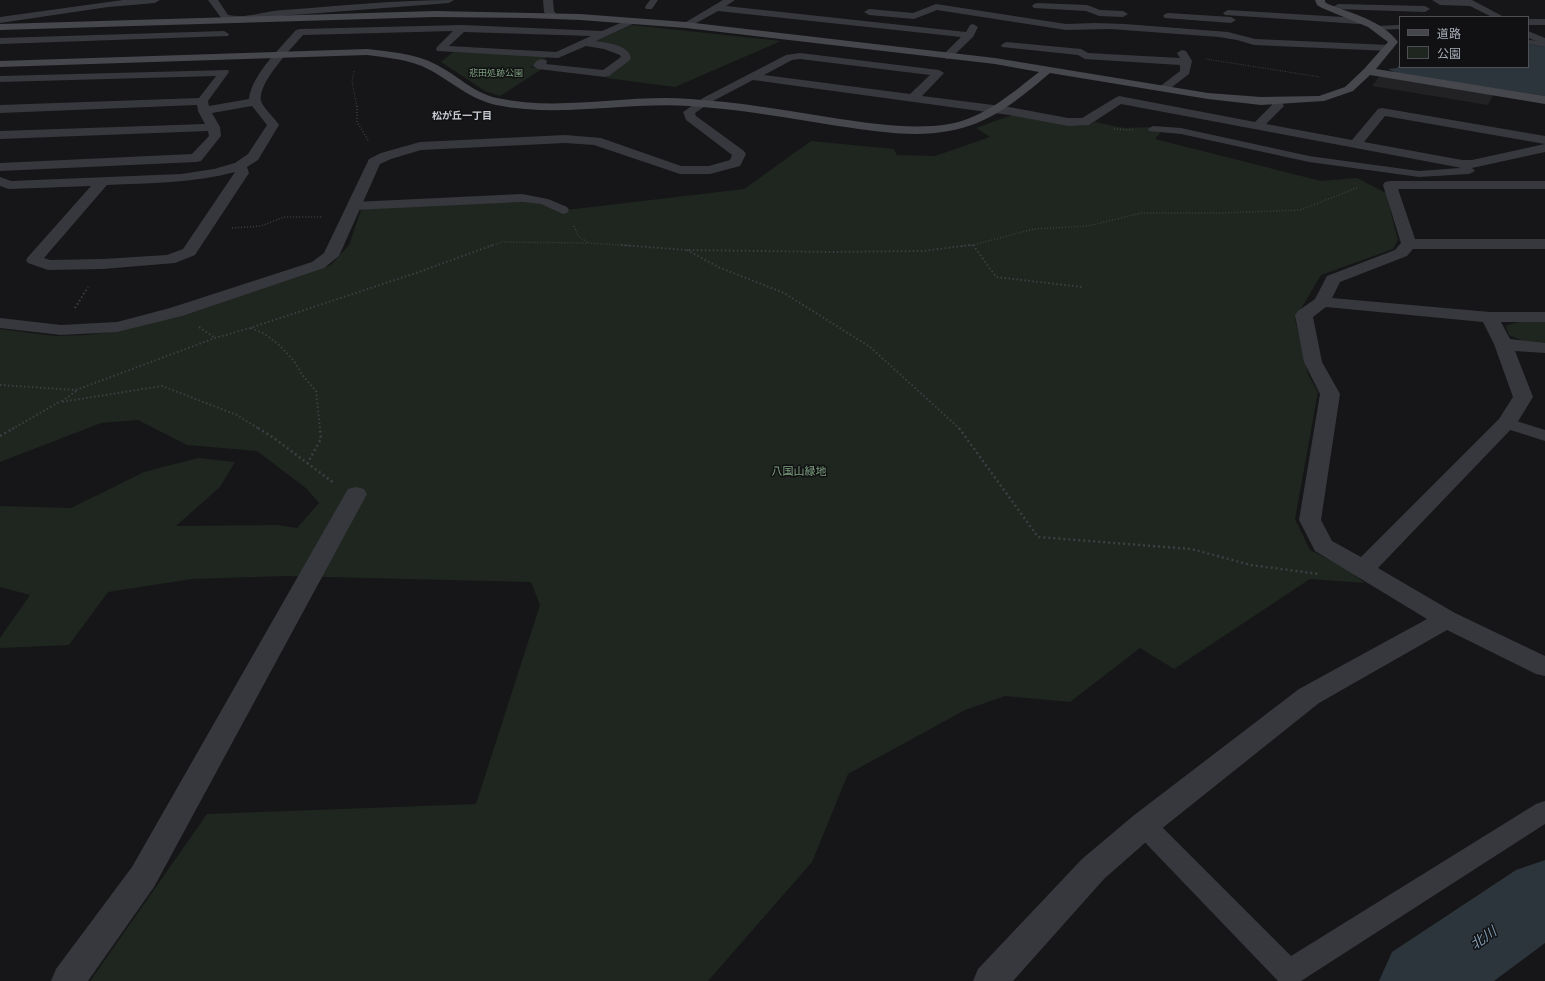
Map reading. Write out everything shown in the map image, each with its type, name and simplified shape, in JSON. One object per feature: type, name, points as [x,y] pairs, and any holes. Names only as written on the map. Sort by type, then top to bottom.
[{"type":"street","points":[[0,20],[108,4],[156,0]]},
{"type":"street","points":[[213,0],[225,18],[237,20],[268,14],[449,0]]},
{"type":"street","points":[[548,0],[549,12],[552,15]]},
{"type":"street","points":[[711,0],[730,0]]},
{"type":"street","points":[[686,25],[730,0]]},
{"type":"street","points":[[1437,0],[1440,2],[1472,3],[1496,16]]},
{"type":"street","points":[[434,1],[435,14]]},
{"type":"street","points":[[995,61],[1009,37],[1011,27],[1027,21],[1039,19],[1035,3],[1081,4],[1099,13],[1130,14]]},
{"type":"street","points":[[0,27],[435,14],[552,15],[686,25],[995,61],[1221,97],[1276,101],[1320,99],[1349,89],[1368,71],[1393,42],[1385,33],[1322,3]]},
{"type":"street","points":[[1322,3],[1425,9]]},
{"type":"street","points":[[854,22],[870,8],[914,16],[936,7],[982,10],[1027,21],[1066,27],[1082,26],[1162,30],[1235,22]]},
{"type":"street","points":[[718,8],[969,35]]},
{"type":"street","points":[[948,56],[969,35],[982,10]]},
{"type":"street","points":[[1161,16],[1235,22],[1359,21]]},
{"type":"street","points":[[585,43],[597,44],[616,49],[625,53],[626,58],[605,74],[538,66],[543,61],[632,21]]},
{"type":"street","points":[[1235,22],[1254,42],[1389,48]]},
{"type":"street","points":[[1529,22],[1545,22]]},
{"type":"street","points":[[0,181],[9,185],[181,178],[215,173],[240,166],[253,157],[273,125],[269,117],[255,102],[254,96],[259,81],[300,32],[462,28],[521,29],[604,34]]},
{"type":"street","points":[[462,28],[441,49],[558,54]]},
{"type":"street","points":[[1162,30],[1171,44],[1183,54],[1187,61],[1185,72],[1164,88]]},
{"type":"street","points":[[1362,32],[1385,33]]},
{"type":"street","points":[[0,41],[224,34],[209,50]]},
{"type":"street","points":[[1529,34],[1545,41]]},
{"type":"street","points":[[1009,37],[1081,52],[1085,56],[1186,62]]},
{"type":"street","points":[[0,64],[209,50],[282,54],[367,52],[414,59],[432,66],[466,90],[479,96],[495,101],[525,106],[550,108],[668,101],[702,103],[870,127],[913,129],[960,125],[979,120],[997,109],[1049,69]]},
{"type":"street","points":[[0,323],[61,330],[117,327],[176,312],[318,265],[331,256],[374,162],[386,156],[420,146],[565,139],[596,141],[680,170],[710,170],[735,163],[739,154],[690,117],[689,112],[702,103],[790,57],[800,56],[939,73],[913,98]]},
{"type":"street","points":[[1368,71],[1545,100]]},
{"type":"street","points":[[0,80],[224,72],[203,106]]},
{"type":"street","points":[[753,77],[997,109],[1068,122],[1085,122],[1119,100],[1462,164],[1472,164],[1545,148]]},
{"type":"street","points":[[1257,126],[1278,106],[1276,101]]},
{"type":"street","points":[[0,109],[203,106],[255,102]]},
{"type":"street","points":[[0,167],[196,158],[215,136],[214,127],[203,106]]},
{"type":"street","points":[[0,126],[21,108]]},
{"type":"street","points":[[1355,144],[1382,112],[1545,140]]},
{"type":"street","points":[[0,135],[214,127]]},
{"type":"street","points":[[102,182],[34,260],[48,265],[103,264],[169,260],[189,252],[242,173],[240,166]]},
{"type":"street","points":[[1409,244],[1390,185],[1545,185]]},
{"type":"street","points":[[1545,244],[1409,244],[1401,253],[1333,279],[1322,302],[1304,315],[1313,362],[1330,394],[1310,520],[1323,546],[1446,619],[1545,668]]},
{"type":"street","points":[[1322,302],[1490,317],[1545,317]]},
{"type":"street","points":[[1364,569],[1507,423],[1523,397],[1503,344],[1490,317]]},
{"type":"street","points":[[1503,344],[1545,348]]},
{"type":"street","points":[[68,981],[143,876],[356,494]]},
{"type":"street","points":[[990,981],[1093,869],[1144,825],[1309,696],[1446,619]]},
{"type":"lane","points":[[649,7],[654,0]]},
{"type":"lane","points":[[1375,28],[1399,27]]},
{"type":"lane","points":[[1529,42],[1545,44]]},
{"type":"lane","points":[[1153,129],[1181,131],[1309,159],[1419,174],[1469,170],[1462,164]]},
{"type":"lane","points":[[351,213],[522,198],[544,200],[563,210]]},
{"type":"lane","points":[[1507,423],[1545,436]]},
{"type":"lane","points":[[1144,825],[1289,973],[1545,811]]},
{"type":"path","points":[[354,67],[352,81],[357,104],[357,122],[374,148],[386,156]]},
{"type":"path","points":[[0,436],[61,402],[76,390],[215,338],[250,328],[416,273],[502,242],[589,243],[686,250],[830,252],[922,251],[973,245],[1034,229],[1088,226],[1141,214],[1300,210],[1359,187]]},
{"type":"path","points":[[206,227],[235,228],[261,226],[284,217],[351,213]]},
{"type":"path","points":[[973,245],[996,277],[1082,287]]},
{"type":"path","points":[[686,250],[718,267],[784,293],[870,347],[959,428],[1038,537],[1191,549],[1252,565],[1320,574]]},
{"type":"path","points":[[61,330],[103,264]]},
{"type":"path","points":[[250,328],[265,334],[279,345],[294,361],[303,376],[316,391],[321,439],[306,464]]},
{"type":"path","points":[[0,385],[76,390]]},
{"type":"path","points":[[61,402],[162,386],[237,416],[274,438],[328,480],[356,494]]},
{"type":"shaded area","points":[[1529,44],[1545,47],[1545,96],[1396,73],[1388,69],[1397,68],[1399,65],[1399,68],[1529,68]]},
{"type":"shaded area","points":[[1380,75],[1494,93],[1488,105],[1372,86]]},
{"type":"green space","points":[[632,25],[781,41],[675,87],[606,78],[631,58],[628,51],[596,41]]},
{"type":"green space","name":"悲田処跡公園","points":[[453,52],[549,56],[531,67],[542,69],[500,96],[485,91],[441,62]]},
{"type":"green space","name":"八国山緑地","points":[[1012,115],[1067,125],[1088,124],[1095,122],[1124,128],[1152,127],[1161,132],[1155,139],[1321,181],[1357,178],[1386,193],[1398,240],[1393,249],[1321,275],[1295,319],[1308,374],[1318,392],[1295,519],[1310,550],[1345,568],[1365,583],[1310,579],[1174,669],[1140,648],[1070,702],[1005,696],[965,710],[848,774],[812,862],[708,981],[90,981],[207,814],[476,804],[540,605],[531,582],[286,576],[192,579],[108,592],[69,645],[0,648],[0,638],[30,595],[0,587],[0,506],[71,508],[144,472],[198,458],[235,462],[220,487],[176,526],[277,525],[297,528],[319,503],[307,489],[257,451],[187,445],[138,420],[101,423],[0,462],[0,329],[55,336],[86,335],[119,331],[152,323],[331,265],[349,245],[361,210],[369,207],[521,202],[543,203],[558,211],[744,189],[811,141],[894,149],[897,155],[935,156],[990,137],[976,128]]},
{"type":"green space","points":[[1518,322],[1545,322],[1545,344],[1528,343],[1509,335],[1506,326]]},
{"type":"waterway","name":"北川","points":[[1423,981],[1545,896]]},
{"type":"district","name":"松が丘一丁目","points":[[462,116]]}]
